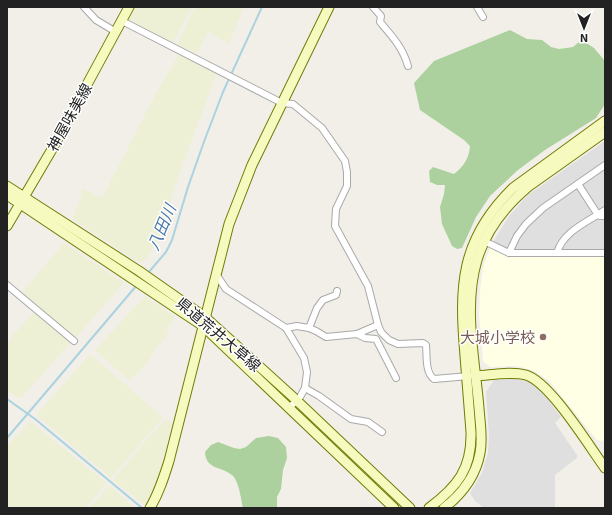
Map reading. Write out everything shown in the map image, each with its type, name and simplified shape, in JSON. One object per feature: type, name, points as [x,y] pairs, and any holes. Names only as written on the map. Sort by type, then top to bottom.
[{"type":"street","points":[[84,7],[96,20],[116,32]]},
{"type":"street","name":"神屋味美線","points":[[7,226],[116,32],[128,7]]},
{"type":"street","points":[[150,508],[160,487],[169,461],[229,224],[237,201],[252,165],[330,7]]},
{"type":"street","points":[[374,7],[380,16],[380,22],[399,45],[405,55],[408,66]]},
{"type":"street","points":[[478,7],[483,17]]},
{"type":"street","points":[[122,21],[282,103],[293,104],[322,128],[345,161],[347,172],[347,186],[336,209],[335,226],[368,286],[378,325],[386,338],[398,344],[423,342],[426,345],[429,373],[432,378],[438,380],[515,374],[526,375],[536,380],[556,399],[605,468]]},
{"type":"street","points":[[430,508],[454,487],[465,470],[468,461],[471,432],[461,307],[462,287],[470,255],[481,229],[498,204],[523,179],[605,121]]},
{"type":"street","points":[[444,508],[470,481],[480,453],[481,432],[471,331],[471,297],[476,264],[484,241],[497,219],[518,195],[605,132]]},
{"type":"street","points":[[509,253],[517,236],[526,224],[543,208],[605,165]]},
{"type":"street","points":[[578,184],[598,215],[605,216]]},
{"type":"street","name":"県道荒井大草線","points":[[7,186],[22,200],[132,279],[204,322]]},
{"type":"street","name":"県道荒井大草線","points":[[7,195],[22,200],[154,282],[204,322],[293,404],[410,508]]},
{"type":"street","points":[[557,253],[559,245],[566,236],[605,210]]},
{"type":"street","points":[[484,241],[509,253],[605,253]]},
{"type":"street","points":[[216,274],[226,289],[286,328],[304,358],[307,372],[304,388],[293,404]]},
{"type":"street","points":[[7,285],[74,341]]},
{"type":"street","points":[[309,328],[317,308],[323,300],[336,295],[337,291]]},
{"type":"street","points":[[286,328],[297,326],[309,328],[326,337],[356,334],[378,325]]},
{"type":"street","points":[[356,334],[365,338],[376,339],[396,378]]},
{"type":"street","points":[[304,388],[337,408],[351,419],[368,422],[382,432]]},
{"type":"street","name":"県道荒井大草線","points":[[293,404],[394,508]]},
{"type":"shaded area","points":[[133,7],[192,7],[173,43],[130,21],[128,18]]},
{"type":"shaded area","points":[[195,7],[244,7],[229,44],[208,32],[197,54],[177,44]]},
{"type":"shaded area","points":[[180,53],[217,73],[179,175],[159,239],[143,262],[138,262],[72,219],[80,200],[82,190],[84,189],[104,199],[103,196],[161,84]]},
{"type":"shaded area","points":[[605,141],[605,250],[564,250],[562,247],[552,250],[516,250],[514,247],[505,248],[493,242],[509,216],[528,195]]},
{"type":"shaded area","points":[[64,243],[124,283],[75,338],[73,338],[22,295],[23,291]]},
{"type":"shaded area","name":"大城小学校","points":[[490,248],[508,256],[605,256],[605,439],[602,441],[597,440],[549,381],[542,376],[532,370],[516,366],[490,367],[483,361],[479,313],[480,292],[483,267]]},
{"type":"shaded area","points":[[145,296],[175,317],[167,329],[168,335],[155,349],[148,362],[132,379],[129,380],[95,350]]},
{"type":"shaded area","points":[[35,311],[71,342],[22,397],[18,398],[7,392],[7,345],[13,335]]},
{"type":"shaded area","points":[[89,356],[92,356],[163,417],[111,478],[36,415]]},
{"type":"shaded area","points":[[494,380],[524,380],[531,383],[542,391],[561,417],[555,423],[577,455],[577,458],[555,475],[555,508],[484,508],[475,501],[470,493],[482,473],[488,453],[489,435],[486,392]]},
{"type":"shaded area","points":[[166,419],[172,424],[160,473],[145,505],[114,481],[114,479]]},
{"type":"shaded area","points":[[30,421],[106,483],[86,508],[7,508],[7,446]]},
{"type":"shaded area","points":[[110,486],[135,508],[89,508]]},
{"type":"green space","points":[[510,30],[527,39],[542,40],[551,47],[559,49],[573,47],[579,42],[585,42],[594,48],[605,61],[605,104],[596,118],[545,150],[518,170],[490,196],[476,217],[462,248],[457,249],[452,246],[442,224],[440,207],[445,185],[437,185],[430,182],[429,171],[433,167],[454,174],[465,162],[470,146],[464,140],[420,110],[414,83],[434,61]]},
{"type":"green space","points":[[269,436],[278,438],[286,447],[287,458],[283,470],[281,489],[277,497],[277,508],[243,508],[236,481],[232,475],[211,465],[206,458],[205,452],[211,445],[218,442],[240,449],[246,447],[256,438]]},
{"type":"waterway","name":"八田川","points":[[148,273],[166,252],[172,240],[188,187],[223,92],[262,7]]},
{"type":"waterway","name":"八田川","points":[[7,438],[137,285]]},
{"type":"waterway","points":[[7,399],[35,419],[142,508]]},
{"type":"place","name":"大城小学校","points":[[543,337]]}]
